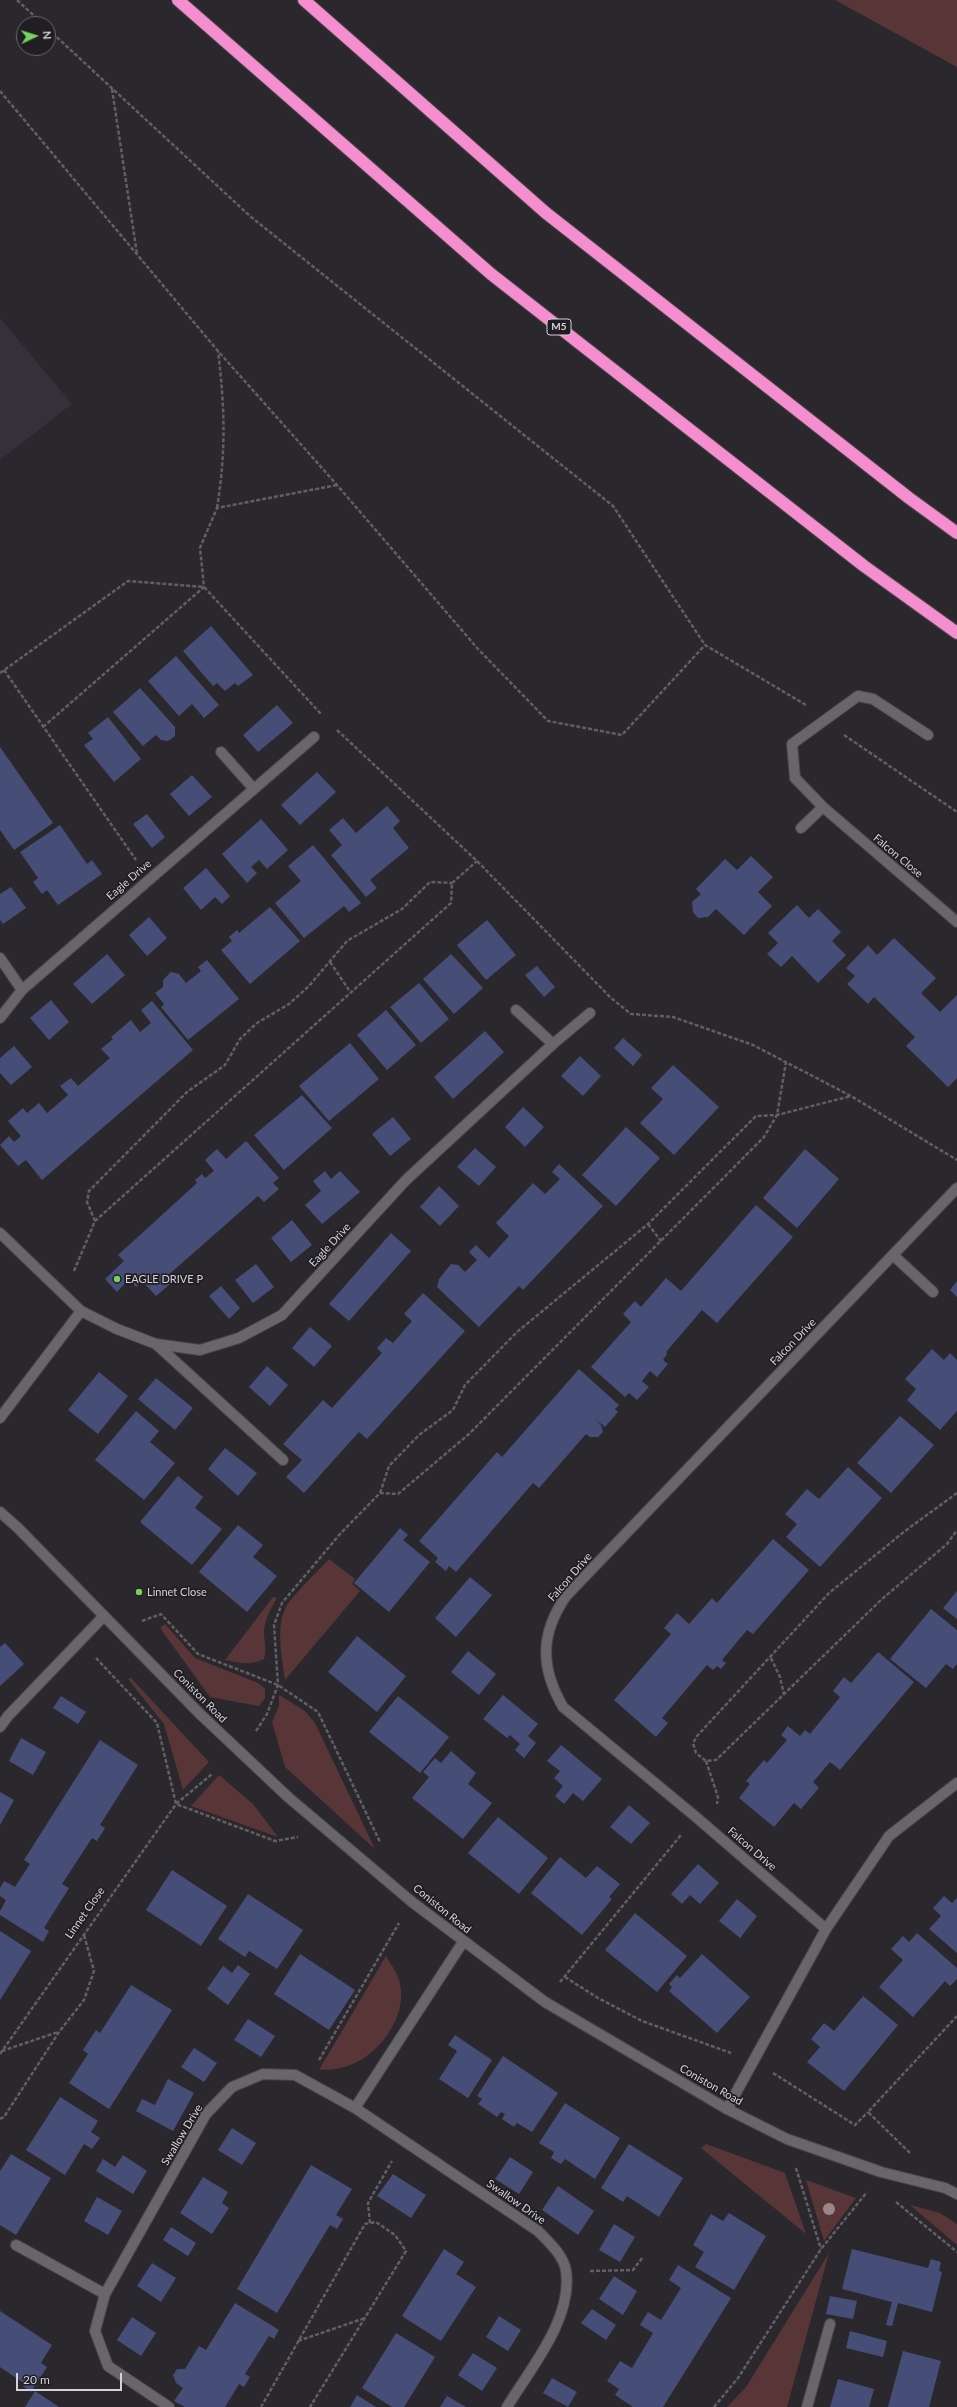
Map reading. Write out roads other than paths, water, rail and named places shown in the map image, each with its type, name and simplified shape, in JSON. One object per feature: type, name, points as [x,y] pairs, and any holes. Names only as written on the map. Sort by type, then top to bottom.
[{"type":"highway","name":"M5","points":[[178,0],[491,274],[864,566],[957,633]]},
{"type":"highway","points":[[304,0],[546,213],[909,498],[957,533]]},
{"type":"street","name":"Falcon Close","points":[[928,735],[873,699],[858,696],[792,744],[795,778],[823,807],[957,922]]},
{"type":"street","name":"Eagle Drive","points":[[0,1018],[22,990],[149,878],[314,737]]},
{"type":"street","points":[[221,752],[254,789]]},
{"type":"street","points":[[800,828],[823,807]]},
{"type":"street","points":[[0,958],[22,990]]},
{"type":"street","points":[[516,1010],[553,1044]]},
{"type":"street","name":"Eagle Drive","points":[[0,1233],[81,1311],[117,1329],[156,1344],[200,1350],[240,1338],[282,1315],[406,1180],[553,1044],[590,1013]]},
{"type":"street","name":"Falcon Drive","points":[[826,1929],[696,1817],[563,1706],[552,1688],[548,1670],[547,1634],[554,1614],[566,1596],[957,1188]]},
{"type":"street","points":[[893,1255],[933,1292]]},
{"type":"street","points":[[0,1418],[81,1311]]},
{"type":"street","points":[[156,1344],[283,1460]]},
{"type":"street","name":"Coniston Road","points":[[0,1512],[18,1528],[103,1617],[205,1719],[328,1832],[412,1902],[463,1942],[545,2002],[727,2109],[787,2139],[881,2172],[945,2188],[957,2194]]},
{"type":"street","points":[[0,1727],[8,1716],[103,1617]]},
{"type":"street","points":[[727,2109],[826,1929],[889,1836],[957,1783]]},
{"type":"street","points":[[355,2108],[463,1942]]},
{"type":"street","name":"Swallow Drive","points":[[168,2407],[108,2366],[95,2330],[105,2294],[206,2114],[232,2087],[263,2074],[295,2075],[355,2108],[405,2140],[538,2232],[555,2248],[566,2271],[565,2296],[559,2323],[507,2407]]},
{"type":"street","points":[[16,2245],[105,2294]]},
{"type":"street","points":[[807,2407],[830,2324]]},
{"type":"place","name":"EAGLE DRIVE P","points":[[117,1279]]},
{"type":"place","name":"Linnet Close","points":[[139,1592]]}]
